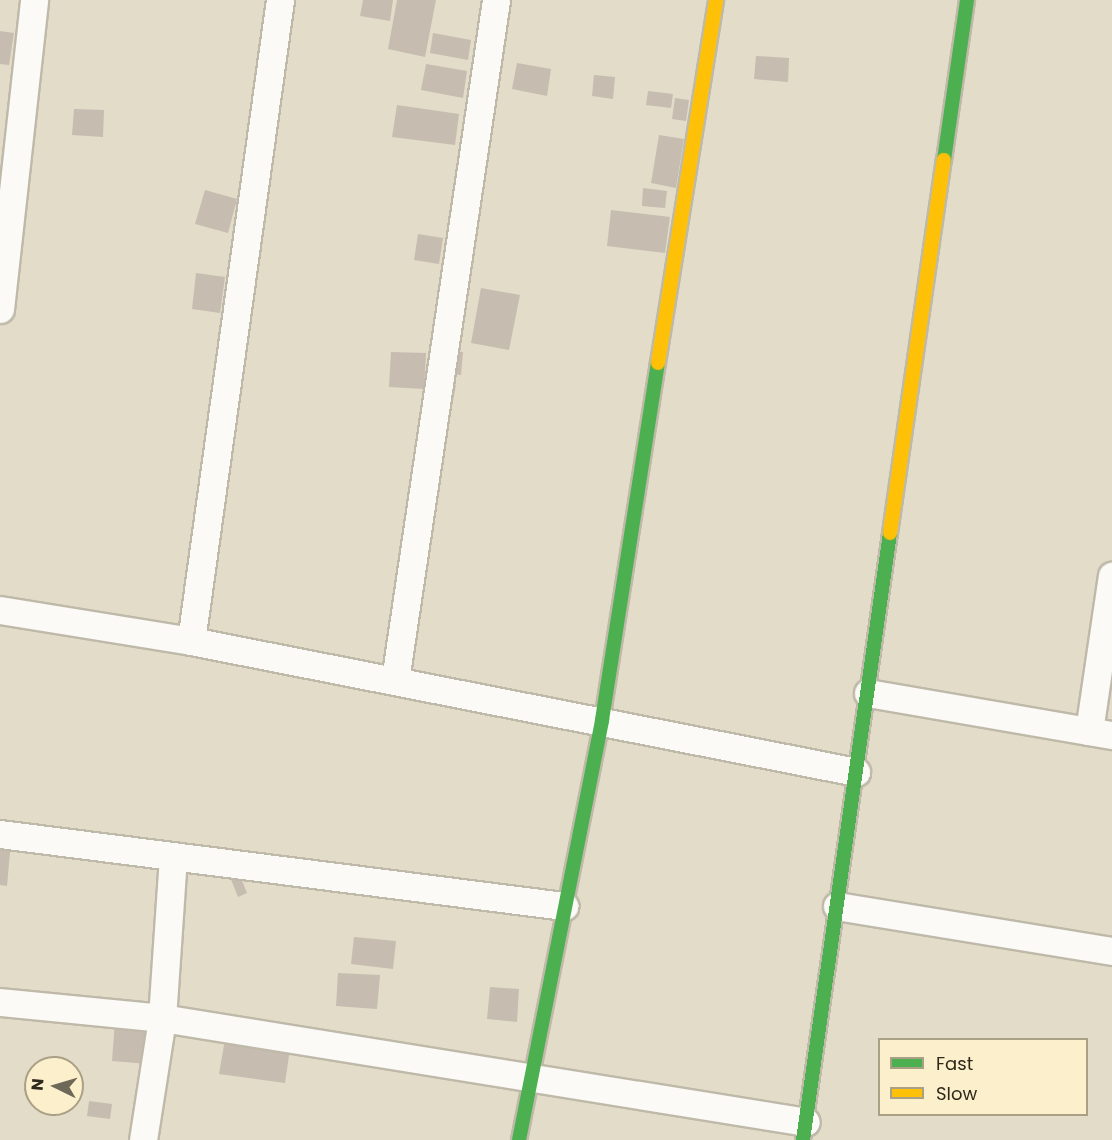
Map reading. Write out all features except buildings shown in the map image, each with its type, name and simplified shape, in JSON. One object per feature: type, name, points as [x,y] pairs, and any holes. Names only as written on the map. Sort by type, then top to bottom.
[{"type":"street","points":[[0,309],[34,0]]},
{"type":"street","points":[[191,641],[280,0]]},
{"type":"street","points":[[395,680],[496,0]]},
{"type":"street","points":[[519,1140],[529,1077],[602,720],[716,0]]},
{"type":"street","points":[[0,1002],[162,1018],[529,1077],[804,1131],[967,0]]},
{"type":"street","points":[[868,693],[1100,733],[1112,576]]},
{"type":"street","points":[[0,610],[191,641],[602,720],[856,772]]},
{"type":"street","points":[[0,834],[564,906]]},
{"type":"street","points":[[143,1140],[162,1018],[173,856]]},
{"type":"street","points":[[837,906],[1112,951]]},
{"type":"traffic: fast","points":[[944,160],[967,0]]},
{"type":"traffic: fast","points":[[519,1140],[602,720],[658,363]]},
{"type":"traffic: fast","points":[[803,1140],[890,533]]},
{"type":"traffic: slow","points":[[658,363],[716,0]]},
{"type":"traffic: slow","points":[[890,533],[944,160]]}]
